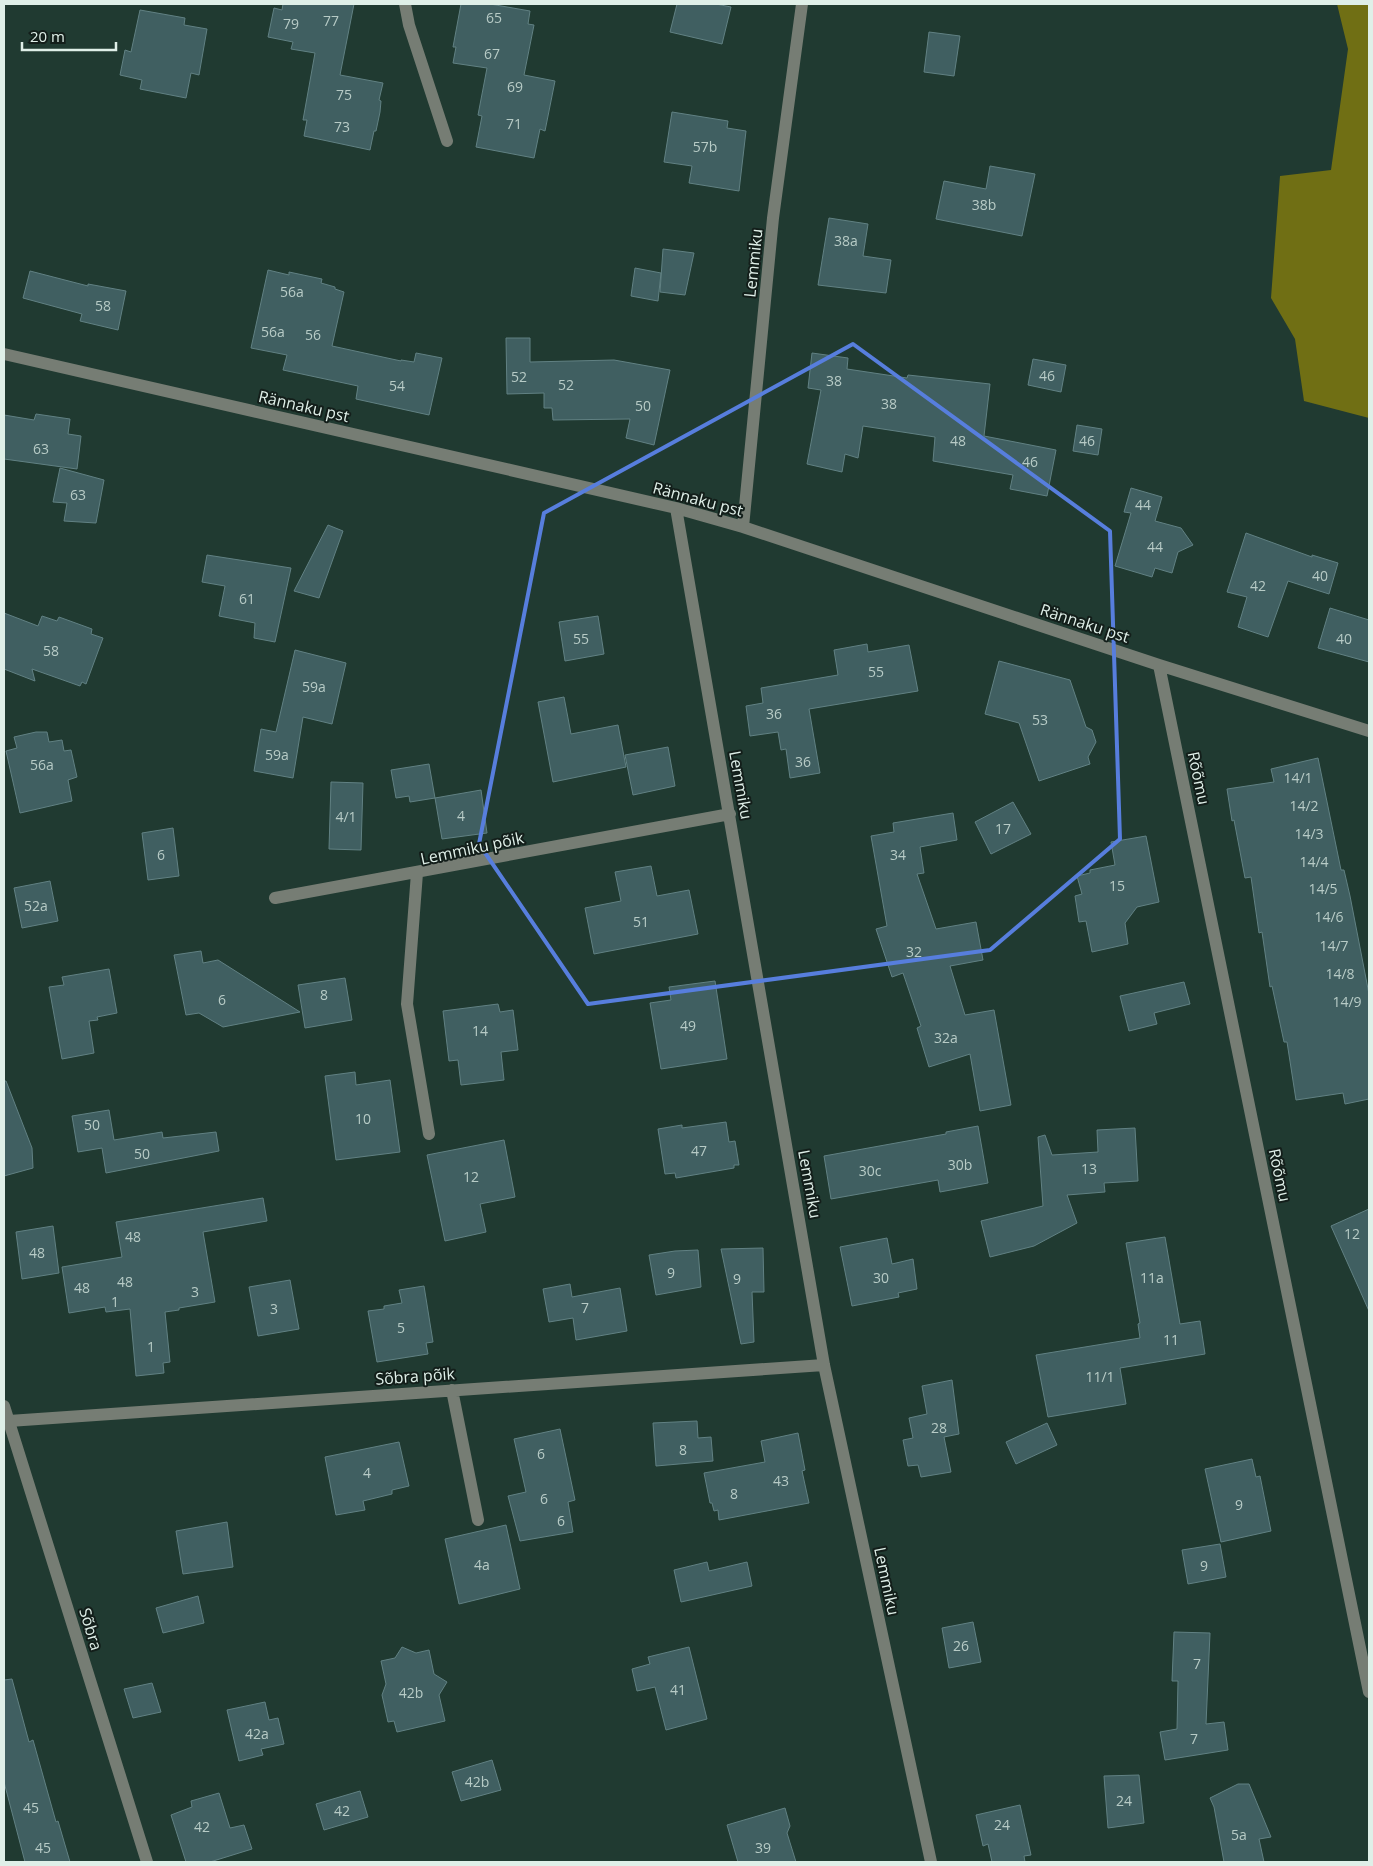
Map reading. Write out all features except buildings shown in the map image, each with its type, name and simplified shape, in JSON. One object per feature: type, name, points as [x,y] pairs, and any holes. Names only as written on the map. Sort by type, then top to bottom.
[{"type":"street","points":[[405,4],[447,141]]},
{"type":"street","name":"Lemmiku","points":[[743,527],[773,218],[802,4]]},
{"type":"street","name":"Rännaku pst","points":[[4,354],[676,508],[743,527],[1159,665],[1369,731]]},
{"type":"street","name":"Lemmiku","points":[[676,508],[824,1364],[931,1862]]},
{"type":"street","name":"Rõõmu","points":[[1159,665],[1369,1692]]},
{"type":"street","name":"Lemmiku põik","points":[[429,1134],[408,1004],[417,873],[730,814]]},
{"type":"street","points":[[275,898],[417,873]]},
{"type":"street","name":"Sõbra põik","points":[[8,1421],[824,1364]]},
{"type":"street","points":[[452,1390],[478,1520]]},
{"type":"street","name":"Sõbra","points":[[4,1406],[147,1862]]},
{"type":"highlighted area","points":[[853,344],[1110,531],[1120,839],[990,950],[588,1004],[479,844],[544,513]]},
{"type":"shaded area","points":[[1337,4],[1369,4],[1369,418],[1304,401],[1295,339],[1271,298],[1280,176],[1331,170],[1348,49]]}]
